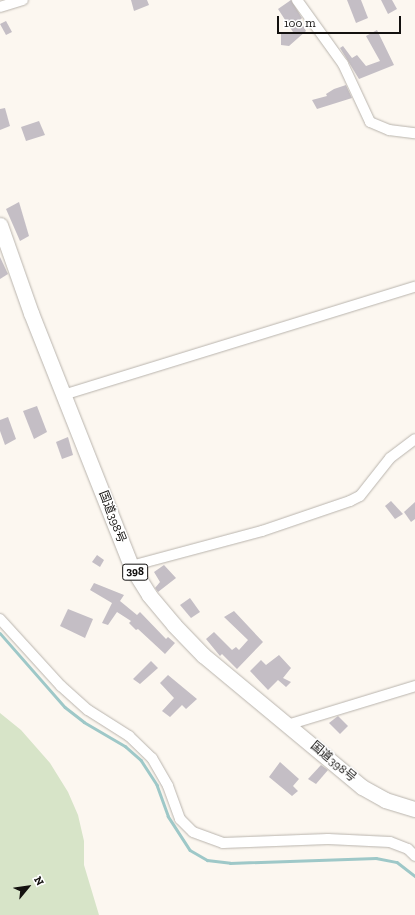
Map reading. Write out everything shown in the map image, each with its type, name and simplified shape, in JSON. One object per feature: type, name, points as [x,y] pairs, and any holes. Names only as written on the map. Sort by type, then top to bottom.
[{"type":"highway","name":"国道398号","points":[[0,225],[63,395],[131,566],[149,594],[174,625],[203,655],[362,787],[385,800],[415,809]]},
{"type":"street","points":[[0,7],[23,0]]},
{"type":"street","points":[[297,0],[343,64],[370,122],[389,130],[415,133]]},
{"type":"street","points":[[63,395],[415,287]]},
{"type":"street","points":[[131,566],[262,531],[350,501],[360,496],[390,458],[415,439]]},
{"type":"street","points":[[0,618],[61,686],[88,710],[129,736],[152,758],[168,786],[180,819],[193,832],[223,843],[328,839],[390,842],[408,849],[415,856]]},
{"type":"street","points":[[288,725],[415,686]]},
{"type":"green space","points":[[0,713],[21,730],[50,763],[68,792],[78,815],[84,841],[84,865],[99,915],[0,915]]},
{"type":"building","points":[[131,0],[147,0],[149,5],[134,11]]},
{"type":"building","points":[[291,0],[302,18],[300,20],[306,31],[289,46],[281,45],[281,32],[293,32],[278,9]]},
{"type":"building","points":[[347,0],[361,0],[368,18],[356,23]]},
{"type":"building","points":[[381,0],[392,0],[397,9],[388,14]]},
{"type":"building","points":[[6,21],[12,32],[6,35],[0,24]]},
{"type":"building","points":[[377,30],[394,65],[359,79],[340,48],[343,46],[352,58],[357,55],[366,66],[380,61],[366,36]]},
{"type":"building","points":[[346,85],[352,98],[317,109],[312,100],[327,96],[326,94],[334,89]]},
{"type":"building","points":[[5,108],[10,126],[0,130],[0,109]]},
{"type":"building","points":[[39,121],[45,135],[26,141],[21,127]]},
{"type":"building","points":[[19,202],[29,236],[20,241],[6,209]]},
{"type":"building","points":[[0,257],[8,274],[0,279]]},
{"type":"building","points":[[37,406],[47,432],[34,439],[23,411]]},
{"type":"building","points":[[8,417],[16,439],[5,445],[0,431],[0,420]]},
{"type":"building","points":[[68,437],[73,455],[62,459],[56,442]]},
{"type":"building","points":[[391,501],[403,514],[395,519],[385,506]]},
{"type":"building","points":[[415,502],[415,519],[411,522],[404,512]]},
{"type":"building","points":[[97,555],[104,560],[100,567],[92,562]]},
{"type":"building","points":[[164,565],[176,578],[158,592],[155,588],[160,582],[154,572]]},
{"type":"building","points":[[94,583],[124,595],[120,601],[137,615],[140,612],[166,639],[168,637],[175,643],[165,654],[138,629],[136,630],[129,623],[131,621],[117,612],[108,625],[102,623],[112,603],[90,590]]},
{"type":"building","points":[[190,598],[200,612],[191,618],[180,605]]},
{"type":"building","points":[[68,609],[93,619],[85,638],[60,626]]},
{"type":"building","points":[[234,611],[263,642],[237,669],[222,654],[220,656],[206,639],[214,632],[232,650],[236,647],[239,650],[248,640],[224,617]]},
{"type":"building","points":[[279,655],[291,668],[283,678],[291,682],[286,687],[278,680],[268,690],[250,671],[261,660],[266,665]]},
{"type":"building","points":[[151,661],[158,668],[140,684],[133,679]]},
{"type":"building","points":[[168,675],[197,699],[186,709],[182,705],[170,717],[162,711],[174,698],[160,683]]},
{"type":"building","points":[[338,716],[348,726],[340,734],[329,723]]},
{"type":"building","points":[[280,762],[299,779],[293,786],[298,791],[292,796],[269,777]]},
{"type":"building","points":[[321,765],[328,770],[316,784],[308,779]]},
{"type":"waterway","points":[[0,633],[65,707],[84,722],[125,746],[141,760],[157,785],[168,816],[190,850],[207,860],[230,863],[376,858],[397,862],[415,876]]}]
